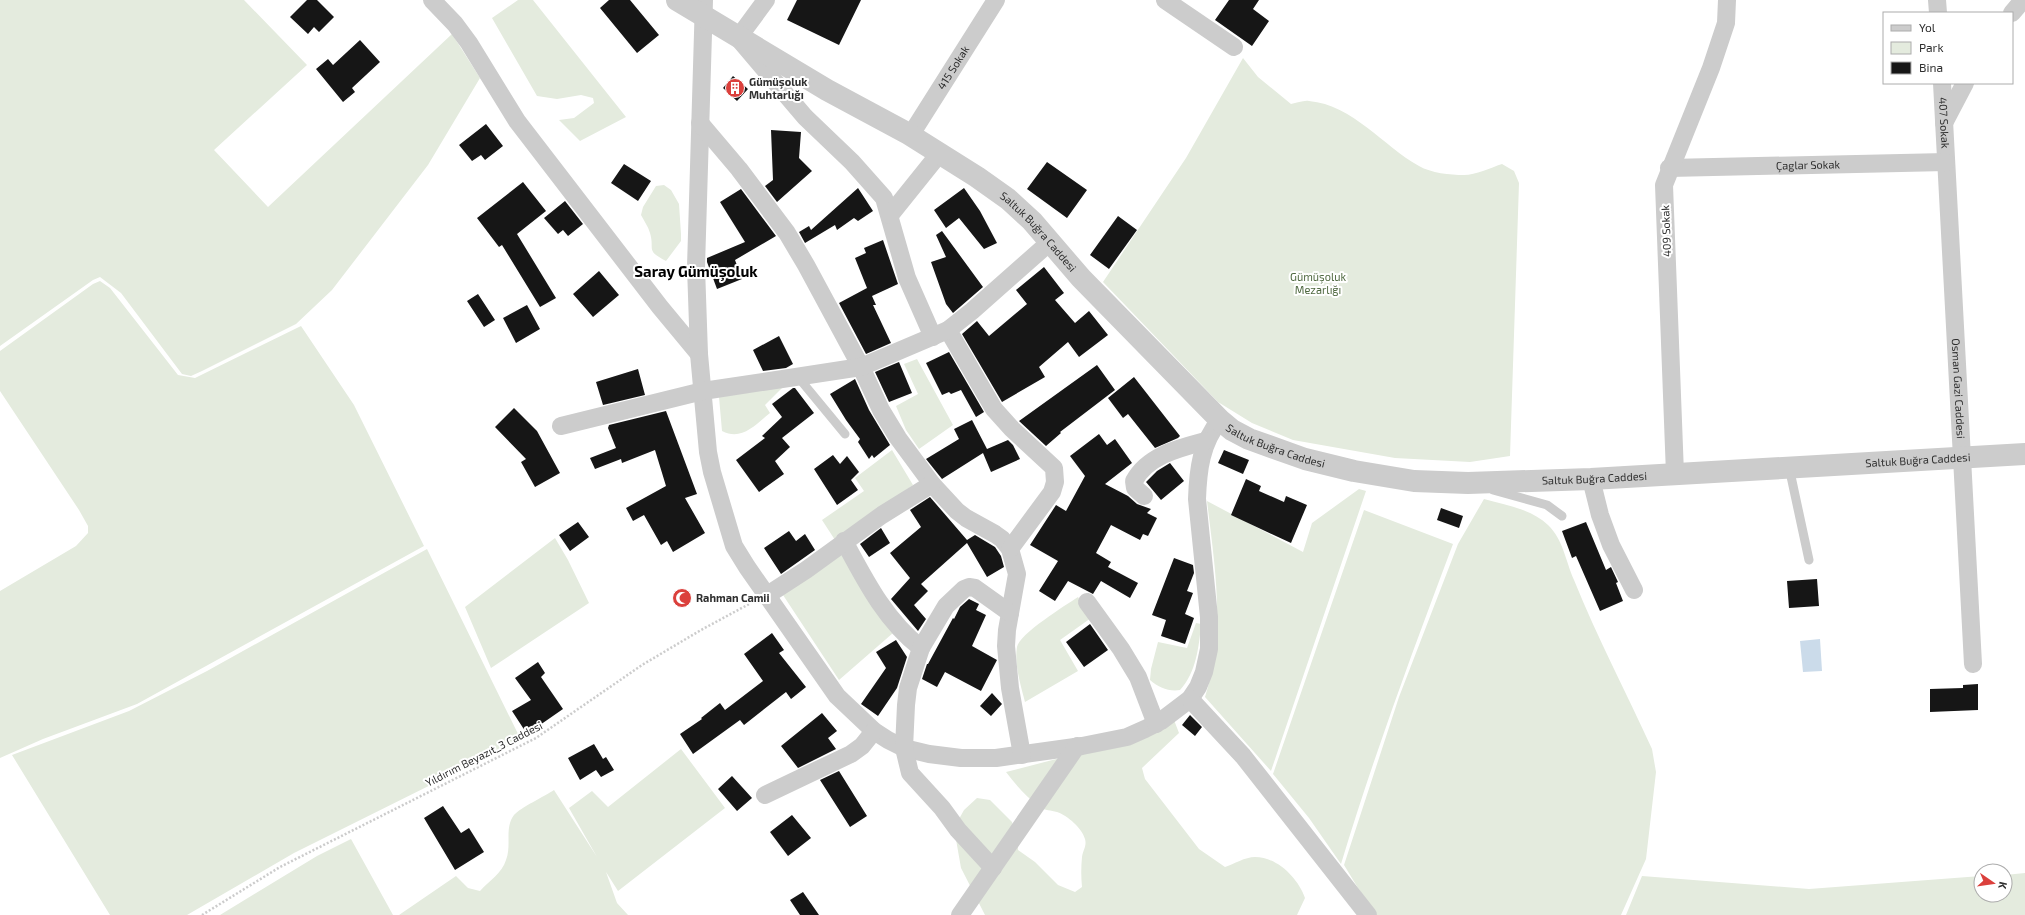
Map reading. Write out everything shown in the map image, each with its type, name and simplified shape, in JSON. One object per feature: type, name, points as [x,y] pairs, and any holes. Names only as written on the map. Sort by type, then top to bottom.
[{"type":"street","points":[[432,0],[455,24],[469,43],[518,121],[660,307],[698,354]]},
{"type":"street","name":"Saltuk Buğra Caddesi","points":[[677,0],[704,8],[738,38],[910,136],[1008,199],[1032,221],[1081,278],[1220,420],[1232,430],[1249,439],[1305,459],[1354,471],[1414,481],[1468,483],[1591,479],[2025,454]]},
{"type":"street","points":[[766,0],[738,38],[805,117],[842,151],[884,198],[907,278],[941,333],[994,409],[1012,429],[1054,468],[1055,482],[1052,492],[1010,549]]},
{"type":"street","name":"415 Sokak","points":[[910,136],[996,0]]},
{"type":"street","points":[[1165,0],[1234,47]]},
{"type":"street","name":"409 Sokak","points":[[1675,474],[1664,185],[1711,68],[1726,23],[1727,0]]},
{"type":"street","points":[[1937,0],[1938,12]]},
{"type":"street","points":[[2013,12],[2023,0]]},
{"type":"street","points":[[704,8],[696,267],[698,354],[703,391],[708,452],[720,500],[734,546],[766,596],[837,696],[874,731],[904,748],[929,754],[961,758],[996,758],[1127,738],[1156,724],[1190,699],[1204,672],[1209,649],[1209,617],[1197,499],[1199,467],[1206,440],[1220,420]]},
{"type":"street","name":"407 Sokak","points":[[1942,84],[1946,162]]},
{"type":"street","points":[[1944,124],[1964,84]]},
{"type":"street","points":[[700,122],[739,169],[787,233],[861,367],[887,421],[932,484],[957,511],[966,518],[995,534],[1007,544],[1010,549],[1017,574],[1006,646],[1007,663],[1022,755]]},
{"type":"street","points":[[890,215],[939,154]]},
{"type":"street","name":"Çaglar Sokak","points":[[1670,168],[1946,162]]},
{"type":"street","name":"Osman Gazi Caddesi","points":[[1946,162],[1973,664]]},
{"type":"street","points":[[561,426],[703,391],[861,367],[941,333],[972,311],[1050,242]]},
{"type":"street","points":[[1144,496],[1135,488],[1134,481],[1148,464],[1177,448],[1206,440]]},
{"type":"street","points":[[1591,479],[1600,515],[1611,545],[1634,590]]},
{"type":"street","points":[[766,596],[806,570],[844,541],[882,515],[932,484]]},
{"type":"street","points":[[844,541],[885,611],[899,629],[921,648]]},
{"type":"street","points":[[993,868],[958,830],[942,808],[910,773],[904,748],[907,694],[914,665],[921,648],[946,606],[964,589],[969,587],[984,592],[1010,613]]},
{"type":"street","points":[[1087,602],[1122,649],[1138,677],[1156,724]]},
{"type":"street","points":[[1190,699],[1243,756],[1368,915]]},
{"type":"street","points":[[766,795],[851,754],[862,746],[874,731]]},
{"type":"street","points":[[960,915],[1077,746]]},
{"type":"lane","points":[[798,377],[844,434]]},
{"type":"lane","points":[[1789,467],[1809,560]]},
{"type":"lane","points":[[1468,483],[1547,505],[1562,516]]},
{"type":"path","name":"Yıldırım Beyazıt_3 Caddesi","points":[[202,915],[280,867],[536,738],[668,649],[766,596]]},
{"type":"green space","points":[[0,0],[244,0],[307,65],[214,150],[268,207],[452,34],[480,78],[428,165],[332,290],[296,324],[191,376],[182,374],[121,293],[100,277],[93,280],[0,346]]},
{"type":"green space","points":[[518,0],[533,0],[626,117],[580,141],[559,120],[574,118],[594,103],[593,98],[581,95],[557,99],[537,96],[492,18]]},
{"type":"green space","name":"Gümüşoluk Mezarlığı","points":[[1243,58],[1258,77],[1291,104],[1309,101],[1325,104],[1340,110],[1354,118],[1406,158],[1419,166],[1429,170],[1453,175],[1469,175],[1478,173],[1502,164],[1514,171],[1519,183],[1510,456],[1470,462],[1395,458],[1293,440],[1252,423],[1218,402],[1103,282],[1186,158]]},
{"type":"green space","points":[[664,185],[671,190],[679,204],[681,234],[681,241],[666,261],[653,252],[650,233],[641,215],[643,207],[656,186]]},
{"type":"green space","points":[[100,281],[110,288],[178,375],[195,378],[301,326],[354,405],[424,546],[137,704],[43,739],[0,758],[0,591],[76,546],[88,533],[88,526],[0,391],[0,351],[93,284]]},
{"type":"green space","points":[[917,359],[953,425],[919,449],[906,430],[896,406],[918,394],[904,364]]},
{"type":"green space","points":[[783,387],[765,405],[770,413],[753,427],[742,433],[736,434],[729,434],[722,431],[719,397]]},
{"type":"green space","points":[[892,450],[913,485],[835,540],[822,520],[864,491],[855,478]]},
{"type":"green space","points":[[1359,489],[1366,491],[1271,771],[1205,697],[1215,648],[1217,623],[1217,599],[1207,501],[1303,552],[1312,523]]},
{"type":"green space","points":[[1484,499],[1526,511],[1542,520],[1553,531],[1564,551],[1571,573],[1592,622],[1652,749],[1656,772],[1646,859],[1621,915],[1377,915],[1344,865],[1399,697],[1458,544]]},
{"type":"green space","points":[[1364,510],[1453,544],[1380,743],[1341,864],[1309,818],[1273,774]]},
{"type":"green space","points":[[555,538],[568,560],[589,603],[491,668],[465,607]]},
{"type":"green space","points":[[427,549],[521,740],[294,853],[187,915],[110,915],[12,755],[129,711],[207,671]]},
{"type":"green space","points":[[842,554],[893,633],[839,680],[783,595]]},
{"type":"green space","points":[[1078,597],[1091,618],[1060,640],[1078,671],[1025,702],[1016,661],[1017,647],[1020,641],[1044,620]]},
{"type":"green space","points":[[1196,623],[1201,624],[1198,651],[1190,676],[1180,690],[1160,687],[1153,683],[1150,680],[1151,669],[1158,642],[1187,648]]},
{"type":"green space","points":[[1174,720],[1179,733],[1142,768],[1145,779],[1199,849],[1225,867],[1243,859],[1255,857],[1271,861],[1286,870],[1302,890],[1305,898],[1297,915],[985,915],[961,868],[954,828],[964,810],[977,798],[990,800],[1012,822],[1017,837],[1018,850],[1035,862],[1058,885],[1075,892],[1082,887],[1082,855],[1086,844],[1081,831],[1066,816],[1040,807],[1022,791],[1006,772],[1068,756]]},
{"type":"green space","points":[[681,749],[725,808],[618,891],[606,872],[617,903],[628,915],[399,915],[456,876],[468,888],[480,891],[502,869],[504,865],[508,854],[509,825],[514,815],[554,790],[597,857],[569,808],[592,791],[608,807]]},
{"type":"green space","points":[[351,839],[393,915],[220,915],[317,856]]},
{"type":"green space","points":[[2025,873],[2025,915],[1626,915],[1642,876],[1809,889],[1973,877],[1973,903],[2013,903],[2013,874]]},
{"type":"water","points":[[1820,639],[1822,671],[1803,672],[1800,641]]},
{"type":"building","points":[[307,0],[317,0],[334,17],[319,32],[314,27],[308,34],[290,17]]},
{"type":"building","points":[[609,0],[630,0],[659,35],[637,53],[600,8]]},
{"type":"building","points":[[797,0],[861,0],[839,45],[787,20]]},
{"type":"building","points":[[1229,0],[1259,0],[1253,9],[1269,21],[1252,46],[1215,20]]},
{"type":"building","points":[[360,40],[380,62],[352,88],[355,92],[343,102],[316,69],[328,59],[333,65]]},
{"type":"building","name":"Gümüşoluk Muhtarlığı","points":[[733,76],[748,89],[737,101],[723,88]]},
{"type":"building","points":[[486,124],[503,146],[485,160],[481,155],[472,161],[459,145]]},
{"type":"building","points":[[771,130],[801,132],[799,158],[812,171],[777,202],[765,186],[773,180]]},
{"type":"building","points":[[1047,162],[1087,190],[1067,218],[1027,189]]},
{"type":"building","points":[[624,164],[651,181],[638,201],[611,183]]},
{"type":"building","points":[[523,182],[546,211],[517,234],[556,298],[540,307],[502,245],[499,247],[477,218]]},
{"type":"building","points":[[858,188],[873,211],[858,221],[854,218],[837,230],[835,225],[805,243],[799,232],[809,226],[811,230]]},
{"type":"building","points":[[964,188],[980,211],[997,243],[984,249],[959,218],[946,228],[934,210]]},
{"type":"building","points":[[741,189],[776,236],[735,260],[742,279],[717,289],[707,262],[707,258],[745,242],[720,202]]},
{"type":"building","points":[[565,201],[583,224],[568,236],[563,230],[558,234],[544,218]]},
{"type":"building","points":[[1118,216],[1137,230],[1109,269],[1090,255]]},
{"type":"building","points":[[942,231],[983,287],[953,313],[946,304],[931,262],[946,257],[936,235]]},
{"type":"building","points":[[883,240],[898,284],[872,296],[876,305],[873,305],[891,343],[866,354],[839,303],[867,288],[855,258],[866,253],[864,248]]},
{"type":"building","points":[[1044,267],[1064,293],[1055,300],[1075,323],[1089,311],[1108,335],[1079,357],[1068,342],[1039,367],[1045,377],[1002,402],[962,334],[977,321],[989,336],[1027,304],[1016,290]]},
{"type":"building","points":[[599,271],[619,295],[593,317],[573,294]]},
{"type":"building","points":[[478,294],[495,320],[484,327],[467,301]]},
{"type":"building","points":[[527,305],[540,329],[516,343],[503,318]]},
{"type":"building","points":[[779,336],[793,364],[786,368],[763,371],[753,350]]},
{"type":"building","points":[[949,352],[984,412],[976,417],[961,390],[951,394],[949,392],[942,395],[926,363]]},
{"type":"building","points":[[899,362],[912,393],[889,402],[875,372]]},
{"type":"building","points":[[1097,365],[1115,390],[1060,432],[1061,433],[1046,446],[1019,421]]},
{"type":"building","points":[[638,369],[645,395],[603,405],[596,382]]},
{"type":"building","points":[[1134,377],[1180,436],[1178,438],[1155,448],[1128,414],[1123,418],[1108,398]]},
{"type":"building","points":[[855,379],[869,410],[890,445],[874,458],[872,455],[869,459],[858,442],[860,439],[830,394]]},
{"type":"building","points":[[795,388],[814,413],[782,438],[790,447],[775,461],[784,474],[759,492],[736,460],[765,438],[762,436],[782,417],[772,404]]},
{"type":"building","points":[[514,408],[537,431],[560,473],[535,487],[521,462],[526,459],[495,427]]},
{"type":"building","points":[[666,411],[697,494],[685,498],[705,533],[673,552],[667,541],[661,545],[644,515],[633,521],[626,508],[666,486],[655,450],[622,463],[621,459],[595,469],[590,458],[616,448],[608,428],[609,425]]},
{"type":"building","points":[[972,420],[987,449],[1008,440],[1013,445],[1020,459],[991,472],[983,453],[942,479],[926,459],[959,439],[954,429]]},
{"type":"building","points":[[1099,434],[1107,445],[1115,439],[1132,463],[1105,484],[1128,496],[1137,504],[1151,509],[1147,513],[1157,518],[1148,536],[1143,534],[1140,540],[1111,525],[1096,553],[1111,562],[1108,567],[1138,583],[1130,598],[1101,581],[1093,594],[1068,581],[1055,601],[1039,591],[1058,561],[1030,545],[1056,505],[1066,511],[1085,476],[1070,456]]},
{"type":"building","points":[[1224,450],[1249,460],[1243,474],[1218,463]]},
{"type":"building","points":[[833,455],[840,464],[847,456],[859,472],[851,480],[858,490],[837,505],[814,469]]},
{"type":"building","points":[[1170,463],[1184,481],[1161,500],[1146,482],[1157,471]]},
{"type":"building","points":[[1246,479],[1261,486],[1259,491],[1284,502],[1286,496],[1307,505],[1291,543],[1231,515]]},
{"type":"building","points":[[930,497],[967,540],[975,535],[995,547],[1001,556],[1004,567],[987,577],[967,543],[921,584],[928,591],[914,605],[926,619],[918,631],[891,599],[910,578],[890,553],[921,527],[910,510]]},
{"type":"building","points":[[1441,508],[1463,516],[1459,528],[1437,520]]},
{"type":"building","points":[[578,522],[589,537],[570,551],[559,535]]},
{"type":"building","points":[[1586,522],[1606,570],[1611,567],[1618,582],[1616,583],[1623,601],[1600,611],[1576,556],[1572,558],[1562,531]]},
{"type":"building","points":[[881,528],[890,543],[869,557],[860,544]]},
{"type":"building","points":[[789,531],[796,541],[805,534],[815,550],[781,574],[764,548]]},
{"type":"building","points":[[1174,558],[1193,565],[1194,573],[1187,591],[1193,593],[1185,614],[1194,618],[1185,644],[1161,636],[1166,620],[1152,615]]},
{"type":"building","points":[[1817,579],[1819,606],[1789,608],[1787,581]]},
{"type":"building","points":[[969,599],[979,604],[976,610],[986,615],[972,646],[997,660],[981,691],[945,672],[937,687],[922,679],[927,664],[960,607]]},
{"type":"building","points":[[1090,624],[1108,650],[1084,667],[1066,642]]},
{"type":"building","points":[[772,633],[784,650],[779,653],[806,687],[791,699],[786,692],[744,725],[740,720],[693,754],[680,734],[702,719],[701,718],[720,703],[725,710],[763,681],[744,654]]},
{"type":"building","points":[[896,640],[907,657],[897,688],[878,716],[861,704],[886,668],[876,652]]},
{"type":"building","points":[[538,662],[545,673],[541,677],[563,709],[527,734],[512,711],[531,700],[515,678]]},
{"type":"building","points":[[1978,684],[1978,710],[1930,712],[1930,689],[1963,688],[1963,685]]},
{"type":"building","points":[[992,693],[1002,704],[991,716],[980,706]]},
{"type":"building","points":[[822,713],[837,731],[828,738],[836,749],[798,768],[781,746]]},
{"type":"building","points":[[1190,715],[1202,727],[1195,736],[1182,725]]},
{"type":"building","points":[[594,744],[603,759],[606,757],[614,770],[601,777],[596,770],[580,780],[568,758]]},
{"type":"building","points":[[839,771],[867,816],[850,827],[820,780]]},
{"type":"building","points":[[732,776],[752,798],[737,811],[718,789]]},
{"type":"building","points":[[443,806],[461,833],[469,828],[484,852],[455,870],[424,818]]},
{"type":"building","points":[[792,815],[811,838],[788,856],[770,832]]},
{"type":"building","points":[[803,892],[819,915],[800,915],[790,900]]},
{"type":"place","name":"Gümüşoluk Muhtarlığı","points":[[735,88]]},
{"type":"place","name":"Rahman Camii","points":[[682,598]]},
{"type":"district","name":"Saray Gümüşoluk","points":[[696,272]]}]
